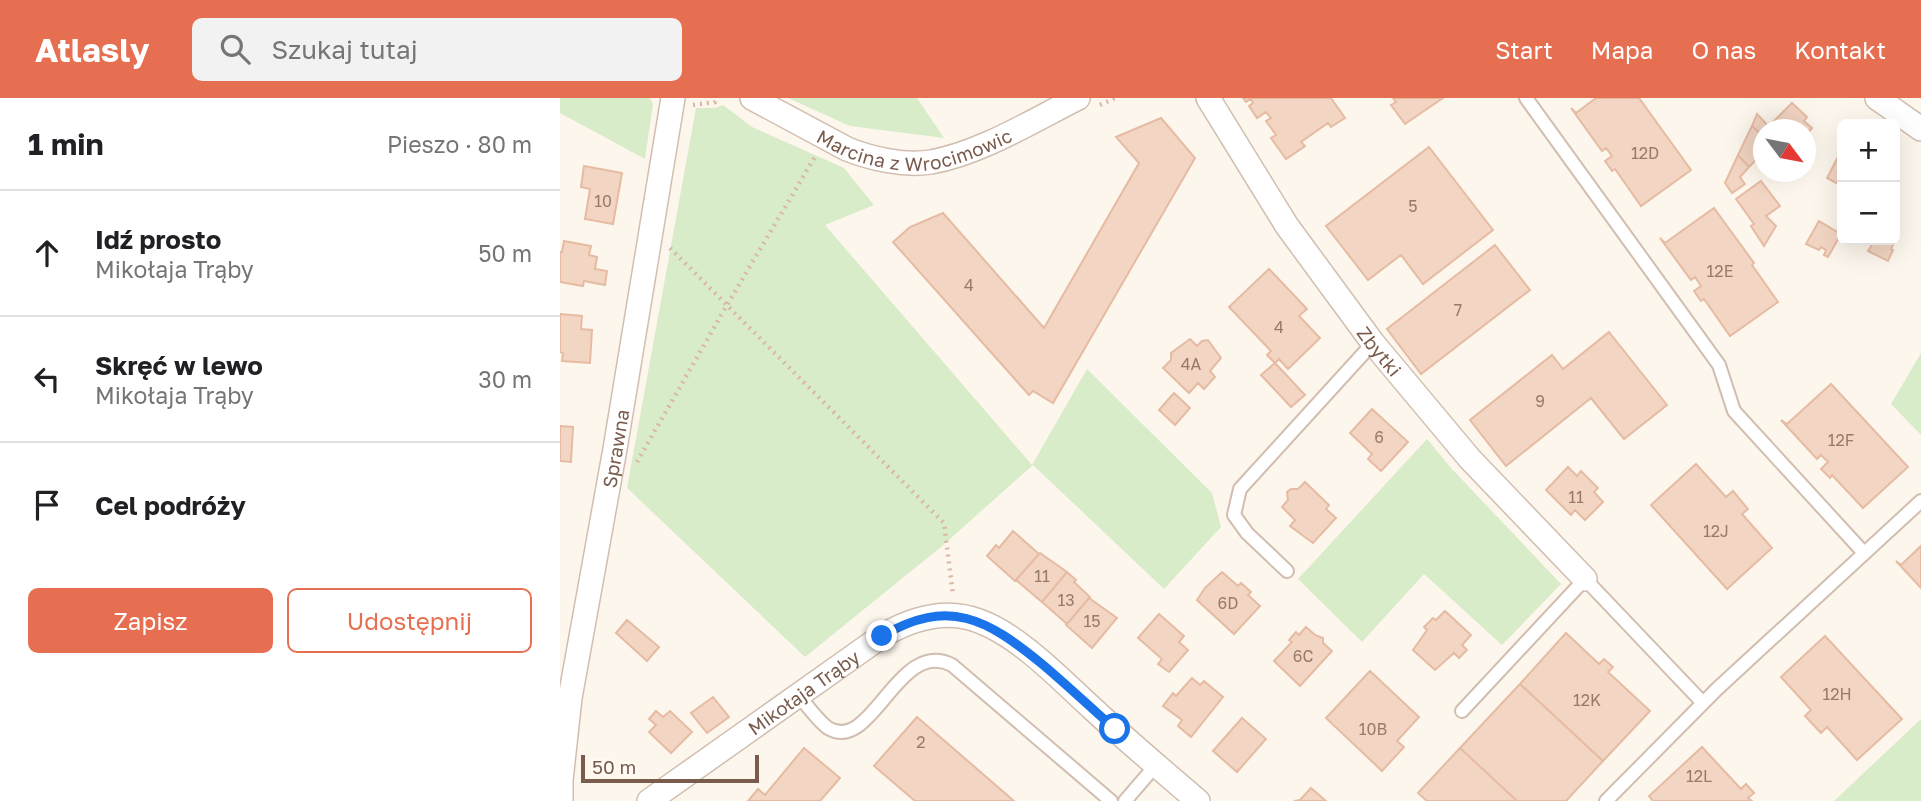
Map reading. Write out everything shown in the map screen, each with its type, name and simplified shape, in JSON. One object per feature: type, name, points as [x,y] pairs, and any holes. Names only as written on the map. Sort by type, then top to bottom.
[{"type":"street","name":"Sprawna","points":[[561,801],[565,699],[615,449],[673,98]]},
{"type":"street","name":"Marcina z Wrocimowic","points":[[752,98],[825,139],[863,155],[895,161],[931,162],[978,147],[1079,98]]},
{"type":"street","name":"Zbytki","points":[[1208,98],[1287,226],[1373,343],[1470,459],[1584,579]]},
{"type":"street","points":[[1877,98],[1921,129]]},
{"type":"street","name":"Mikołaja Trąby","points":[[649,801],[882,636],[902,624],[936,616],[977,620],[999,631],[1047,668],[1198,801]]},
{"type":"lane","points":[[1526,98],[1719,365],[1734,411],[1864,553]]},
{"type":"lane","points":[[1287,571],[1247,533],[1234,515],[1240,489],[1373,343]]},
{"type":"lane","points":[[1606,801],[1703,703],[1921,501]]},
{"type":"lane","points":[[1462,710],[1584,579],[1703,703]]},
{"type":"lane","points":[[798,695],[828,728],[844,732],[859,726],[913,668],[929,660],[941,659],[952,665],[1111,801]]},
{"type":"lane","points":[[1125,801],[1156,765]]},
{"type":"path","points":[[631,472],[825,139]]},
{"type":"path","points":[[664,242],[944,523],[956,617]]},
{"type":"green space","points":[[560,98],[650,98],[653,104],[645,159],[560,113]]},
{"type":"green space","points":[[788,98],[917,98],[944,138],[850,126]]},
{"type":"green space","points":[[723,105],[752,127],[844,168],[874,205],[825,225],[1032,465],[1087,369],[1212,493],[1221,527],[1164,589],[1033,465],[941,547],[805,657],[627,488],[696,108]]},
{"type":"green space","points":[[1921,353],[1921,435],[1891,404]]},
{"type":"green space","points":[[1427,439],[1561,584],[1502,645],[1424,574],[1362,642],[1298,579]]},
{"type":"green space","points":[[1921,719],[1921,801],[1834,801]]},
{"type":"building","points":[[1243,98],[1331,98],[1345,118],[1331,127],[1328,123],[1301,142],[1305,146],[1286,159],[1271,138],[1276,135],[1266,121],[1271,118],[1266,112],[1257,118],[1249,106],[1253,103],[1251,99],[1246,102]]},
{"type":"building","points":[[1393,98],[1443,98],[1405,124],[1391,105],[1396,102]]},
{"type":"building","points":[[1596,98],[1639,98],[1691,170],[1641,206],[1615,169],[1612,171],[1605,161],[1612,156],[1606,148],[1602,151],[1571,108],[1576,113]]},
{"type":"building","points":[[1792,103],[1807,117],[1806,119],[1776,119]]},
{"type":"building","points":[[1161,118],[1195,158],[1053,403],[1033,391],[1029,395],[893,242],[910,227],[943,213],[1044,328],[1139,163],[1116,137]]},
{"type":"building","points":[[1752,126],[1753,163],[1749,167],[1738,155]]},
{"type":"building","points":[[1429,147],[1493,230],[1423,284],[1401,255],[1368,280],[1326,226]]},
{"type":"building","points":[[1738,155],[1749,167],[1740,177],[1745,184],[1732,193],[1725,183]]},
{"type":"building","points":[[1837,159],[1837,183],[1827,178]]},
{"type":"building","points":[[584,166],[622,173],[613,224],[585,219],[590,189],[581,187]]},
{"type":"building","points":[[1762,182],[1780,206],[1766,216],[1776,226],[1764,246],[1751,226],[1754,224],[1736,199]]},
{"type":"building","points":[[1714,208],[1754,263],[1752,265],[1778,302],[1730,336],[1704,299],[1701,301],[1694,291],[1701,286],[1695,277],[1691,280],[1660,238],[1665,243]]},
{"type":"building","points":[[1819,221],[1837,232],[1837,241],[1828,257],[1824,255],[1826,250],[1821,247],[1819,250],[1806,244]]},
{"type":"building","points":[[564,241],[591,246],[589,255],[597,257],[595,269],[607,271],[605,285],[584,281],[583,286],[560,282],[560,252]]},
{"type":"building","points":[[1495,245],[1530,290],[1421,374],[1387,329]]},
{"type":"building","points":[[1872,245],[1893,245],[1888,261],[1868,251]]},
{"type":"building","points":[[1269,269],[1307,309],[1299,316],[1320,338],[1288,369],[1279,359],[1275,363],[1267,355],[1271,351],[1229,307]]},
{"type":"building","points":[[560,314],[582,316],[581,329],[592,330],[590,363],[562,361]]},
{"type":"building","points":[[1609,332],[1667,405],[1624,439],[1591,398],[1506,466],[1470,420],[1552,355],[1563,369]]},
{"type":"building","points":[[1190,339],[1197,346],[1208,340],[1221,358],[1210,371],[1215,377],[1204,389],[1198,383],[1189,393],[1163,368],[1171,360],[1171,353]]},
{"type":"building","points":[[1275,363],[1305,395],[1291,407],[1261,375]]},
{"type":"building","points":[[1831,384],[1908,467],[1863,508],[1832,475],[1830,478],[1821,469],[1828,462],[1821,455],[1817,459],[1781,420],[1787,424]]},
{"type":"building","points":[[1174,393],[1190,408],[1175,425],[1159,410]]},
{"type":"building","points":[[1372,409],[1408,442],[1381,471],[1368,459],[1372,454],[1350,433]]},
{"type":"building","points":[[560,426],[573,427],[571,462],[560,461]]},
{"type":"building","points":[[1696,464],[1726,497],[1733,491],[1748,509],[1742,514],[1772,548],[1727,589],[1651,505]]},
{"type":"building","points":[[1568,467],[1577,476],[1581,471],[1598,488],[1594,492],[1603,502],[1585,520],[1575,510],[1571,515],[1546,490]]},
{"type":"building","points":[[1305,482],[1329,505],[1326,509],[1336,518],[1313,543],[1290,526],[1295,520],[1282,507],[1288,500],[1287,492],[1298,489]]},
{"type":"building","points":[[1013,531],[1039,554],[1015,581],[987,556],[996,545],[999,548]]},
{"type":"building","points":[[1921,546],[1921,588],[1896,561],[1901,565]]},
{"type":"building","points":[[1040,553],[1067,572],[1042,602],[1016,580]]},
{"type":"building","points":[[1067,572],[1090,597],[1067,624],[1042,602]]},
{"type":"building","points":[[1222,572],[1238,586],[1241,583],[1251,592],[1248,595],[1260,606],[1234,634],[1197,600]]},
{"type":"building","points":[[1089,598],[1117,618],[1092,648],[1066,625]]},
{"type":"building","points":[[1445,611],[1471,635],[1462,645],[1467,650],[1459,658],[1454,653],[1435,670],[1413,650],[1427,630],[1424,627]]},
{"type":"building","points":[[1159,614],[1184,636],[1179,642],[1188,650],[1169,672],[1158,664],[1162,659],[1138,638]]},
{"type":"building","points":[[627,620],[659,647],[647,661],[616,633]]},
{"type":"building","points":[[1306,627],[1323,638],[1323,643],[1332,651],[1300,686],[1274,661],[1292,642],[1289,640],[1296,632],[1299,635]]},
{"type":"building","points":[[1566,633],[1599,664],[1604,659],[1613,667],[1608,672],[1650,711],[1603,761],[1520,684]]},
{"type":"building","points":[[1825,636],[1902,719],[1857,760],[1827,727],[1821,733],[1805,716],[1811,710],[1781,677]]},
{"type":"building","points":[[1370,671],[1419,717],[1397,741],[1404,747],[1382,771],[1326,718]]},
{"type":"building","points":[[1192,678],[1200,685],[1204,681],[1223,697],[1191,737],[1178,726],[1182,720],[1163,706],[1173,693],[1176,696]]},
{"type":"building","points":[[1520,684],[1603,761],[1566,801],[1517,801],[1460,748]]},
{"type":"building","points":[[713,697],[729,717],[707,733],[691,713]]},
{"type":"building","points":[[656,711],[663,717],[670,711],[692,732],[671,753],[649,732],[656,725],[649,719]]},
{"type":"building","points":[[917,717],[1014,801],[915,801],[874,766]]},
{"type":"building","points":[[1242,718],[1266,739],[1237,772],[1213,751]]},
{"type":"building","points":[[1702,747],[1741,789],[1746,784],[1754,793],[1748,798],[1752,801],[1653,801],[1649,796]]},
{"type":"building","points":[[804,748],[840,778],[820,801],[748,801],[758,789],[765,795]]},
{"type":"building","points":[[1460,748],[1517,801],[1427,801],[1418,793]]},
{"type":"building","points":[[1311,788],[1326,801],[1294,801],[1300,800]]},
{"type":"route","points":[[882,636],[902,624],[920,618],[936,616],[977,620],[999,631],[1027,652],[1115,729]]}]
